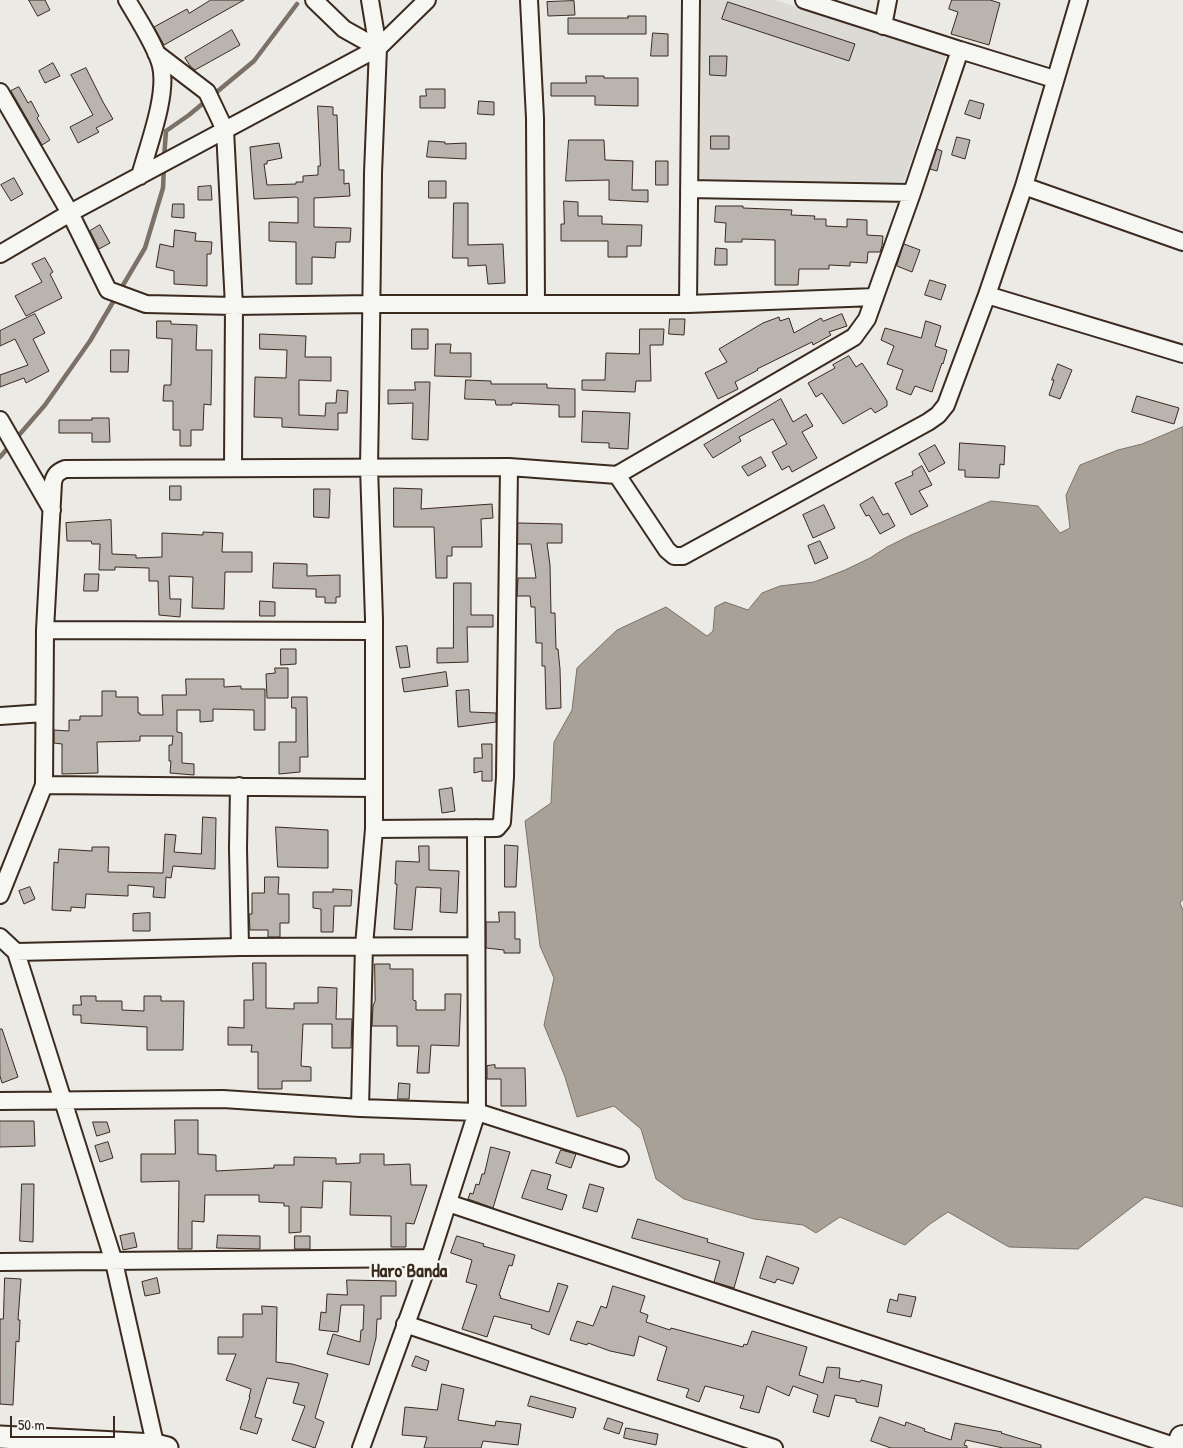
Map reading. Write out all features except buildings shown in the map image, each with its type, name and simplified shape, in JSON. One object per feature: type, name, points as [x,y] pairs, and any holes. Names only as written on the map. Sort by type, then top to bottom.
[{"type":"main road","points":[[1180,1448],[1183,1439]]},
{"type":"street","points":[[127,0],[156,53],[161,65],[163,81],[157,118],[140,176]]},
{"type":"street","points":[[314,0],[344,29],[378,48]]},
{"type":"street","points":[[360,1108],[364,946],[374,829],[374,631],[369,467],[373,173],[378,48],[370,0]]},
{"type":"street","points":[[0,254],[70,213],[378,48],[427,0]]},
{"type":"street","points":[[529,0],[535,118],[536,304]]},
{"type":"street","points":[[688,304],[691,0]]},
{"type":"street","points":[[804,0],[1054,78]]},
{"type":"street","points":[[883,26],[888,0]]},
{"type":"street","points":[[617,475],[667,550],[674,556],[683,556],[938,415],[946,405],[987,295],[1024,186],[1054,78],[1079,0]]},
{"type":"street","points":[[0,895],[44,785],[45,630],[55,476],[59,472],[65,469],[233,467],[509,467],[617,475],[854,337],[867,319],[960,50]]},
{"type":"street","points":[[156,53],[207,92],[225,130],[234,306],[233,467]]},
{"type":"street","points":[[0,92],[70,213],[108,290],[146,304],[234,306],[688,304],[874,297]]},
{"type":"street","points":[[1024,186],[1183,242]]},
{"type":"street","points":[[689,189],[912,193]]},
{"type":"street","points":[[987,295],[1183,354]]},
{"type":"street","points":[[0,420],[52,510]]},
{"type":"street","points":[[374,829],[497,828],[502,822],[509,467]]},
{"type":"street","points":[[45,630],[374,631]]},
{"type":"street","points":[[0,716],[44,714]]},
{"type":"street","points":[[44,785],[374,788]]},
{"type":"street","points":[[239,786],[240,947]]},
{"type":"street","points":[[361,1448],[430,1258],[477,1112],[476,828]]},
{"type":"street","points":[[0,937],[16,952],[114,1262],[159,1447],[0,1438]]},
{"type":"street","points":[[16,952],[240,947],[476,946]]},
{"type":"street","points":[[0,1101],[223,1099],[360,1108],[477,1112],[620,1158]]},
{"type":"street","points":[[448,1204],[1180,1448]]},
{"type":"street","points":[[0,1262],[430,1258]]},
{"type":"street","points":[[405,1324],[774,1448]]},
{"type":"shaded area","points":[[700,0],[775,0],[946,56],[904,182],[698,180]]},
{"type":"shaded area","points":[[1183,427],[1183,899],[1180,903],[1183,910],[1183,1207],[1145,1197],[1078,1249],[1009,1247],[948,1212],[905,1245],[840,1217],[816,1233],[803,1225],[754,1219],[684,1199],[656,1179],[641,1129],[614,1106],[577,1117],[565,1077],[544,1025],[554,978],[540,946],[525,821],[551,803],[554,742],[572,710],[577,668],[617,630],[666,607],[707,636],[713,631],[715,607],[725,602],[748,610],[762,593],[780,586],[814,582],[845,570],[911,535],[991,501],[1038,506],[1060,533],[1070,528],[1066,495],[1080,465],[1118,450],[1142,444]]},
{"type":"waterway","points":[[164,158],[166,131],[189,115],[254,61],[297,4]]},
{"type":"waterway","points":[[0,457],[45,405],[90,341],[145,248],[163,188],[164,166]]},
{"type":"district","name":"Haro Banda","points":[[409,1272]]}]
